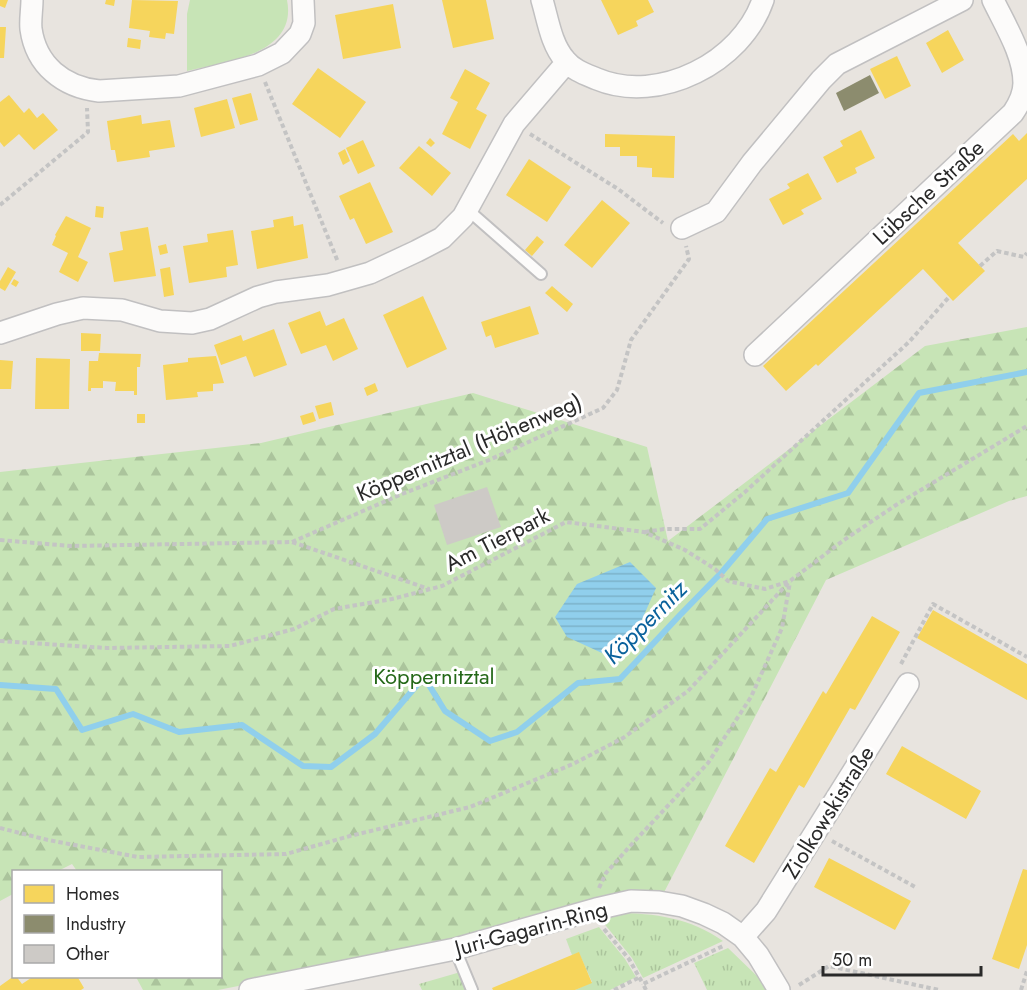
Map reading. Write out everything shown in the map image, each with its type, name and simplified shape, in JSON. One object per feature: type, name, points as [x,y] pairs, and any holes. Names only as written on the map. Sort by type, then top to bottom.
[{"type":"street","points":[[32,0],[30,27],[36,50],[47,66],[64,82],[86,90],[179,87],[258,65],[282,53],[300,34],[305,11],[303,0]]},
{"type":"street","points":[[542,0],[551,33],[567,62],[580,72],[623,86],[672,83],[690,76],[718,58],[741,38],[763,0]]},
{"type":"street","points":[[682,228],[716,212],[752,163],[837,64],[962,0]]},
{"type":"street","name":"Lübsche Straße","points":[[755,355],[1013,113],[1021,99],[1024,82],[1019,58],[993,0]]},
{"type":"street","points":[[0,333],[57,314],[84,308],[122,310],[160,321],[192,323],[210,319],[258,297],[370,273],[442,238],[455,227],[468,210],[514,124],[567,62]]},
{"type":"street","name":"Ziolkowskistraße","points":[[743,937],[766,911],[908,684]]},
{"type":"street","name":"Juri-Gagarin-Ring","points":[[250,990],[455,950],[631,901],[659,902],[704,914],[723,923],[743,937],[767,968],[779,990]]},
{"type":"lane","points":[[468,210],[541,274]]},
{"type":"lane","points":[[455,950],[472,990]]},
{"type":"path","points":[[258,65],[345,280]]},
{"type":"path","points":[[0,205],[88,132],[86,90]]},
{"type":"path","points":[[514,124],[630,197],[658,220],[669,226],[682,228]]},
{"type":"path","name":"Köppernitztal (Höhenweg)","points":[[292,542],[402,494],[489,460],[603,408],[617,390],[631,340],[689,259],[682,228]]},
{"type":"path","points":[[980,266],[997,251],[1024,257],[1027,253]]},
{"type":"path","points":[[644,532],[664,529],[700,529],[745,492],[909,342],[949,297]]},
{"type":"path","name":"Am Tierpark","points":[[0,641],[107,648],[230,645],[294,628],[334,609],[393,599],[442,586],[566,522],[644,532],[686,550],[715,569],[728,581],[765,589],[790,581],[844,540],[896,505],[1027,426]]},
{"type":"path","name":"Köppernitztal (Höhenweg)","points":[[0,540],[71,546],[292,542],[429,590]]},
{"type":"path","points":[[0,828],[138,858],[274,855],[286,854],[470,807],[573,764],[623,738],[688,691],[790,581]]},
{"type":"path","points":[[646,990],[640,977],[598,921],[595,894],[606,873],[708,763],[752,697],[782,627],[790,581]]},
{"type":"path","points":[[908,684],[897,672],[933,604],[1027,657]]},
{"type":"path","points":[[815,832],[917,888]]},
{"type":"path","points":[[643,984],[743,937]]},
{"type":"path","points":[[790,990],[829,966],[939,990]]},
{"type":"path","points":[[1021,990],[1027,971]]},
{"type":"path","points":[[614,990],[640,977]]},
{"type":"green space","points":[[190,0],[287,0],[287,18],[281,33],[270,44],[255,53],[187,71],[187,14]]},
{"type":"green space","name":"Köppernitztal","points":[[1027,327],[1027,496],[1009,501],[826,580],[659,902],[218,990],[143,990],[137,978],[222,978],[222,870],[76,870],[72,864],[60,870],[12,870],[12,895],[0,901],[0,472],[261,443],[473,393],[647,447],[668,541],[925,346]]},
{"type":"green space","points":[[616,913],[672,918],[698,927],[723,941],[643,978],[632,958],[598,916]]},
{"type":"green space","points":[[599,927],[625,959],[636,977],[610,990],[575,990],[592,982],[579,953],[572,955],[566,939]]},
{"type":"green space","points":[[728,948],[757,976],[767,990],[707,990],[694,963]]},
{"type":"green space","points":[[464,971],[472,990],[422,990],[419,984]]},
{"type":"water","points":[[630,562],[656,588],[636,633],[602,653],[567,637],[555,617],[577,584]]},
{"type":"building: Homes","points":[[0,0],[8,0],[5,8],[0,6]]},
{"type":"building: Homes","points":[[106,0],[115,0],[114,6],[105,4]]},
{"type":"building: Homes","points":[[132,0],[178,1],[174,34],[166,33],[165,39],[149,37],[150,31],[129,28]]},
{"type":"building: Homes","points":[[442,0],[486,0],[494,39],[453,48]]},
{"type":"building: Homes","points":[[601,0],[648,0],[654,12],[636,21],[638,26],[618,35]]},
{"type":"building: Homes","points":[[393,4],[401,48],[343,59],[335,15]]},
{"type":"building: Homes","points":[[0,27],[6,27],[4,58],[0,58]]},
{"type":"building: Homes","points":[[948,30],[964,60],[942,73],[926,43]]},
{"type":"building: Homes","points":[[128,38],[141,40],[140,49],[127,47]]},
{"type":"building: Homes","points":[[897,56],[911,86],[885,99],[870,69]]},
{"type":"building: Homes","points":[[318,68],[366,102],[340,138],[292,104]]},
{"type":"building: Homes","points":[[465,69],[490,83],[476,109],[487,115],[470,149],[442,134],[458,102],[450,98]]},
{"type":"building: Homes","points":[[251,93],[258,120],[240,125],[232,98]]},
{"type":"building: Homes","points":[[9,95],[24,113],[29,108],[37,118],[43,113],[58,130],[34,150],[19,134],[4,147],[0,142],[0,102]]},
{"type":"building: Homes","points":[[227,99],[235,128],[201,137],[194,108]]},
{"type":"building: Homes","points":[[141,115],[142,124],[170,120],[175,147],[149,151],[150,157],[117,162],[115,150],[111,150],[107,121]]},
{"type":"building: Homes","points":[[861,130],[875,158],[855,168],[857,173],[837,183],[823,157],[843,146],[840,141]]},
{"type":"building: Homes","points":[[1027,133],[1027,179],[958,243],[985,271],[953,301],[923,269],[818,366],[816,364],[786,391],[763,366],[1013,134],[1019,141]]},
{"type":"building: Homes","points":[[605,134],[675,136],[674,178],[652,177],[652,168],[637,167],[637,156],[620,156],[620,147],[605,147]]},
{"type":"building: Homes","points":[[430,138],[435,143],[431,147],[426,143]]},
{"type":"building: Homes","points":[[363,140],[375,166],[358,174],[346,148]]},
{"type":"building: Homes","points":[[419,146],[451,173],[432,196],[399,168]]},
{"type":"building: Homes","points":[[345,149],[350,161],[343,165],[338,153]]},
{"type":"building: Homes","points":[[529,159],[571,187],[547,222],[506,195]]},
{"type":"building: Homes","points":[[808,173],[822,199],[801,210],[804,214],[783,225],[769,199],[790,188],[787,184]]},
{"type":"building: Homes","points":[[370,182],[393,232],[366,244],[354,218],[350,220],[339,196]]},
{"type":"building: Homes","points":[[602,200],[630,223],[592,268],[564,245]]},
{"type":"building: Homes","points":[[96,206],[104,207],[103,218],[95,217]]},
{"type":"building: Homes","points":[[66,216],[91,228],[78,257],[88,262],[78,282],[59,272],[68,253],[52,245]]},
{"type":"building: Homes","points":[[293,216],[294,226],[303,224],[308,258],[257,269],[251,231],[274,227],[273,220]]},
{"type":"building: Homes","points":[[148,227],[156,276],[114,282],[109,253],[123,250],[120,232]]},
{"type":"building: Homes","points":[[233,230],[238,265],[226,267],[227,277],[189,283],[183,246],[208,242],[207,234]]},
{"type":"building: Homes","points":[[537,236],[544,242],[532,256],[525,250]]},
{"type":"building: Homes","points":[[166,244],[168,253],[160,255],[158,246]]},
{"type":"building: Homes","points":[[8,267],[16,272],[5,291],[0,288],[0,281]]},
{"type":"building: Homes","points":[[170,267],[174,295],[164,297],[160,269]]},
{"type":"building: Homes","points":[[14,279],[19,282],[16,287],[11,284]]},
{"type":"building: Homes","points":[[552,286],[573,304],[567,312],[545,293]]},
{"type":"building: Homes","points":[[423,296],[447,349],[407,368],[383,315]]},
{"type":"building: Homes","points":[[530,306],[539,334],[495,348],[491,335],[486,337],[481,322]]},
{"type":"building: Homes","points":[[320,311],[326,326],[344,318],[358,349],[333,361],[326,345],[301,354],[288,323]]},
{"type":"building: Homes","points":[[274,329],[287,365],[254,377],[246,356],[221,365],[214,345],[241,335],[243,341]]},
{"type":"building: Homes","points":[[81,333],[101,334],[100,351],[81,351]]},
{"type":"building: Homes","points":[[99,353],[141,354],[140,367],[137,367],[137,395],[134,395],[134,391],[115,391],[116,382],[103,381],[103,388],[91,388],[91,391],[88,391],[89,361],[98,361]]},
{"type":"building: Homes","points":[[216,356],[224,383],[213,384],[213,391],[197,392],[198,397],[166,400],[163,365],[188,362],[188,358]]},
{"type":"building: Homes","points":[[36,358],[70,359],[69,409],[35,409]]},
{"type":"building: Homes","points":[[0,360],[13,361],[11,389],[0,389]]},
{"type":"building: Homes","points":[[375,383],[378,391],[367,396],[364,388]]},
{"type":"building: Homes","points":[[331,402],[334,415],[319,419],[315,406]]},
{"type":"building: Homes","points":[[313,412],[316,421],[303,425],[300,416]]},
{"type":"building: Homes","points":[[137,414],[145,414],[145,423],[137,423]]},
{"type":"building: Homes","points":[[933,610],[1027,664],[1027,700],[917,638]]},
{"type":"building: Homes","points":[[872,616],[900,632],[855,710],[850,708],[804,788],[799,785],[754,863],[725,846],[770,768],[776,772],[823,691],[826,694]]},
{"type":"building: Homes","points":[[902,746],[981,791],[966,819],[886,774]]},
{"type":"building: Homes","points":[[829,858],[911,901],[895,930],[814,887]]},
{"type":"building: Homes","points":[[1023,869],[1027,870],[1027,945],[1019,969],[992,959]]},
{"type":"building: Homes","points":[[579,952],[592,983],[575,990],[493,990],[492,988]]},
{"type":"building: Homes","points":[[12,977],[18,978],[22,984],[31,978],[78,978],[84,988],[81,990],[0,990],[0,986]]},
{"type":"building: Industry","points":[[870,75],[879,93],[844,111],[836,93]]},
{"type":"building: Other","points":[[487,487],[501,527],[447,545],[434,505]]},
{"type":"waterway","name":"Köppernitz","points":[[0,685],[56,689],[82,730],[133,714],[179,732],[242,725],[303,766],[331,767],[375,734],[424,677],[445,711],[490,741],[517,732],[578,683],[620,679],[722,572],[767,519],[848,493],[919,393],[1027,372]]}]
